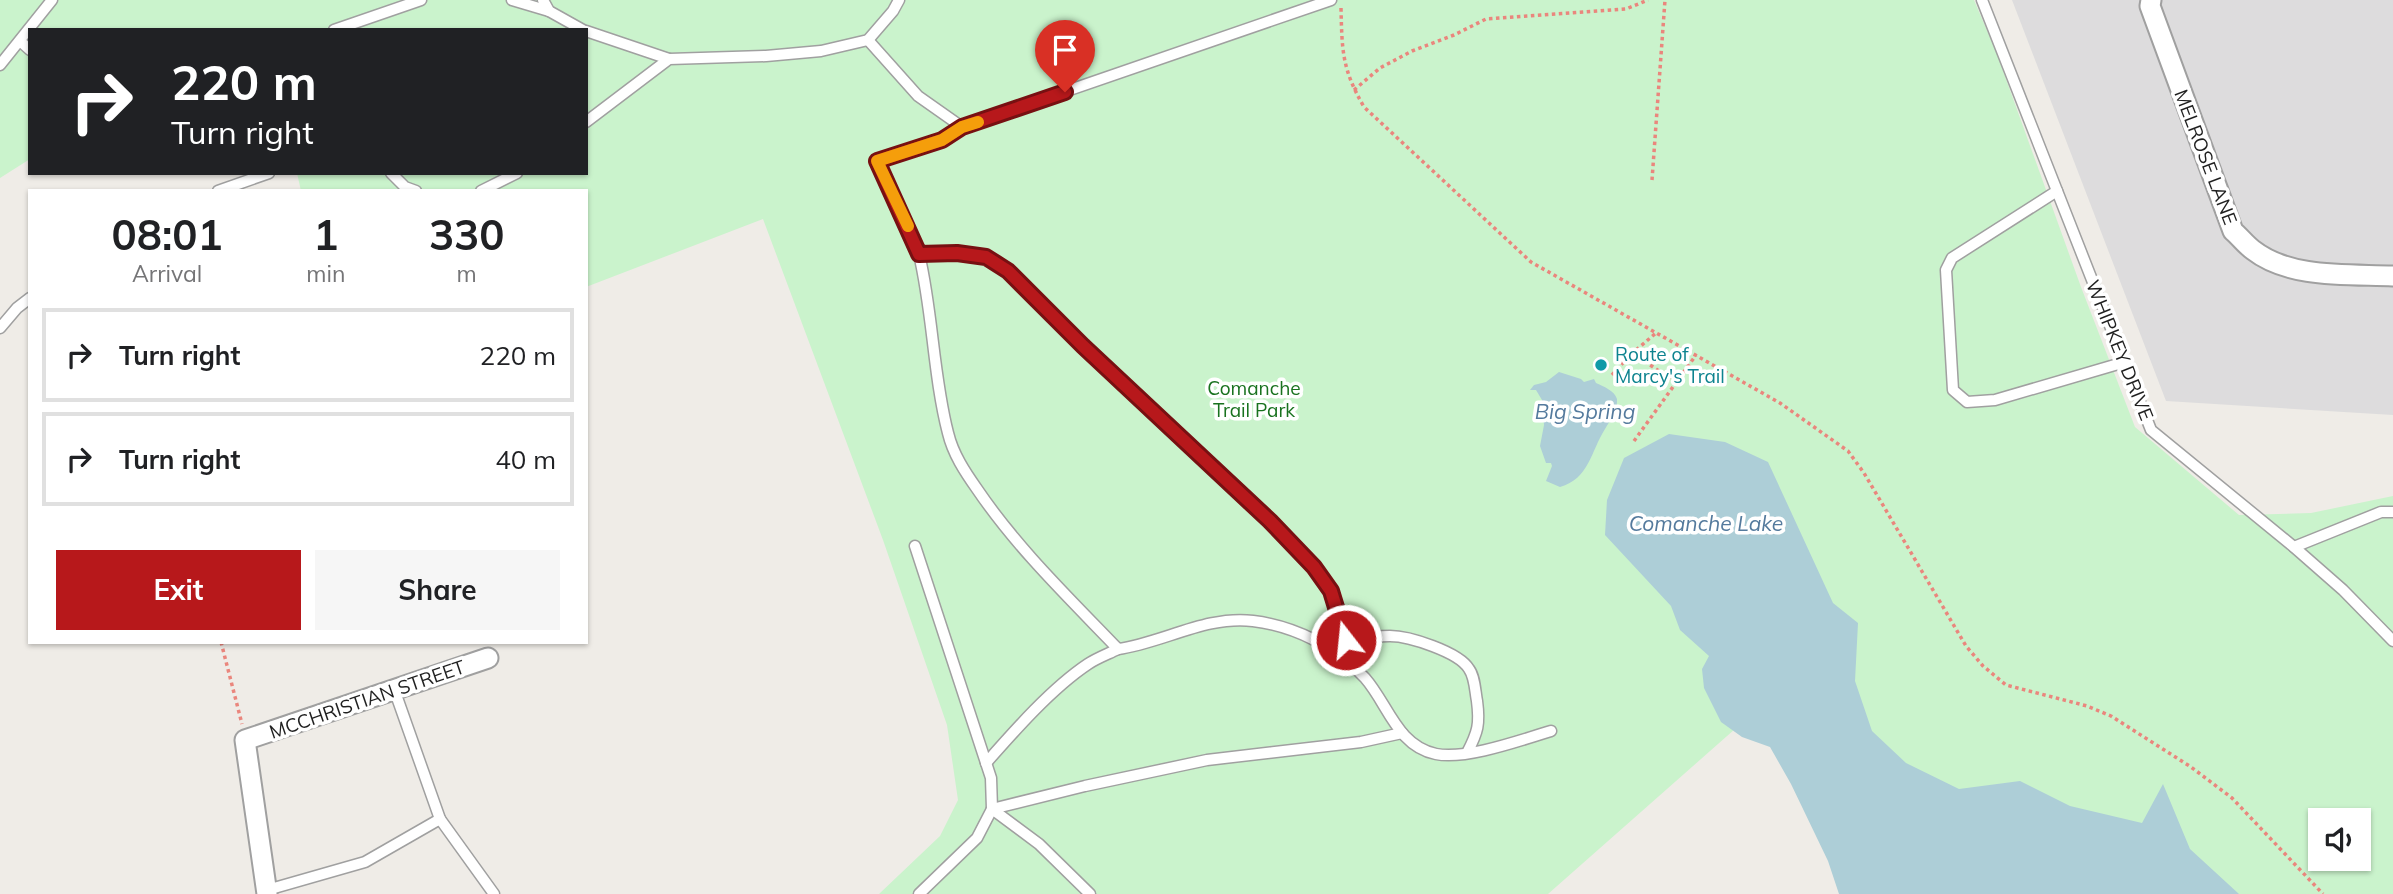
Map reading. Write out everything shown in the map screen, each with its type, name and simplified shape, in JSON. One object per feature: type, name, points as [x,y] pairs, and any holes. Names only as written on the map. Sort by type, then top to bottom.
[{"type":"street","name":"MELROSE LANE","points":[[2151,0],[2150,6],[2166,52],[2233,231],[2254,251],[2288,267],[2333,274],[2393,276]]},
{"type":"street","name":"MCCHRISTIAN STREET","points":[[245,740],[488,658]]},
{"type":"street","points":[[245,740],[267,892]]},
{"type":"lane","points":[[30,28],[52,0]]},
{"type":"lane","points":[[340,28],[421,0]]},
{"type":"lane","points":[[512,0],[549,11],[580,28]]},
{"type":"lane","points":[[543,0],[549,11]]},
{"type":"lane","points":[[588,32],[668,60],[821,51],[868,40],[899,0]]},
{"type":"lane","points":[[1118,649],[1021,547],[960,464],[948,434],[927,288],[919,254],[877,161],[942,140],[962,127],[1331,0]]},
{"type":"lane","name":"WHIPKEY DRIVE","points":[[1982,0],[2151,430],[2294,547],[2343,590],[2393,641]]},
{"type":"lane","points":[[0,65],[28,31]]},
{"type":"lane","points":[[868,40],[918,96],[962,127]]},
{"type":"lane","points":[[20,41],[28,48]]},
{"type":"lane","points":[[588,120],[668,60]]},
{"type":"lane","points":[[224,189],[263,175]]},
{"type":"lane","points":[[393,175],[410,189]]},
{"type":"lane","points":[[485,189],[513,175]]},
{"type":"lane","points":[[2057,191],[1952,258],[1946,270],[1953,390],[1967,402],[1995,400],[2125,362]]},
{"type":"lane","points":[[919,254],[957,253],[986,257],[1008,271],[1083,346],[1270,521],[1314,567],[1331,591],[1354,669]]},
{"type":"lane","points":[[0,328],[28,300]]},
{"type":"lane","points":[[2294,547],[2381,512],[2393,512]]},
{"type":"lane","points":[[915,546],[991,778],[992,809],[976,838],[919,894]]},
{"type":"lane","points":[[986,763],[1050,696],[1088,664],[1118,649],[1143,646],[1220,620],[1252,620],[1297,630],[1330,650],[1365,678],[1402,733],[1419,748],[1436,754],[1467,752],[1551,731]]},
{"type":"lane","points":[[1346,640],[1392,636],[1440,649],[1469,668],[1475,685],[1479,722],[1467,752]]},
{"type":"lane","points":[[394,689],[439,819],[494,894]]},
{"type":"lane","points":[[992,809],[1208,760],[1361,742],[1402,733]]},
{"type":"lane","points":[[992,809],[1039,844],[1090,894]]},
{"type":"lane","points":[[267,892],[365,862],[439,819]]},
{"type":"path","points":[[1341,0],[1342,52],[1350,83],[1364,107],[1531,262],[1780,403],[1847,452],[1864,473],[1966,646],[1983,666],[2006,685],[2087,706],[2111,716],[2191,767],[2232,798],[2323,894]]},
{"type":"path","points":[[1354,90],[1380,68],[1486,19],[1626,9],[1648,0]]},
{"type":"path","points":[[1652,180],[1665,0]]},
{"type":"path","points":[[1612,375],[1656,333]]},
{"type":"path","points":[[1633,353],[1676,383]]},
{"type":"path","points":[[1634,441],[1696,355]]},
{"type":"path","points":[[221,644],[245,740]]},
{"type":"shaded area","points":[[2012,0],[2393,0],[2393,415],[2166,401]]},
{"type":"green space","name":"Comanche Trail Park","points":[[0,0],[1974,0],[1997,54],[2135,427],[2239,515],[2311,513],[2393,496],[2393,894],[2157,894],[1913,804],[1769,699],[1548,894],[879,894],[940,836],[958,800],[947,725],[883,540],[763,219],[588,286],[588,189],[301,189],[297,175],[588,175],[588,28],[28,28],[28,160],[0,178]]},
{"type":"water","name":"Big Spring","points":[[1559,372],[1584,382],[1594,379],[1617,399],[1613,415],[1583,471],[1570,483],[1560,487],[1546,481],[1552,466],[1551,463],[1546,463],[1540,446],[1544,425],[1542,400],[1536,390],[1530,390],[1534,385],[1546,382]]},
{"type":"water","name":"Comanche Lake","points":[[1669,434],[1725,442],[1768,462],[1833,603],[1858,623],[1855,681],[1872,731],[1906,763],[1959,789],[2020,781],[2070,806],[2142,823],[2163,784],[2190,849],[2239,894],[1839,894],[1828,861],[1770,747],[1742,737],[1721,722],[1704,688],[1702,669],[1709,656],[1680,630],[1671,606],[1605,535],[1607,500],[1624,458]]},
{"type":"slow traffic","points":[[908,226],[877,161],[942,140],[962,127],[978,122]]},
{"type":"place","name":"Route of Marcy's Trail","points":[[1601,365]]},
{"type":"route","points":[[1065,92],[962,127],[942,140],[877,161],[919,254],[957,253],[986,257],[1008,271],[1083,346],[1270,521],[1314,567],[1331,591],[1346,640]]}]
